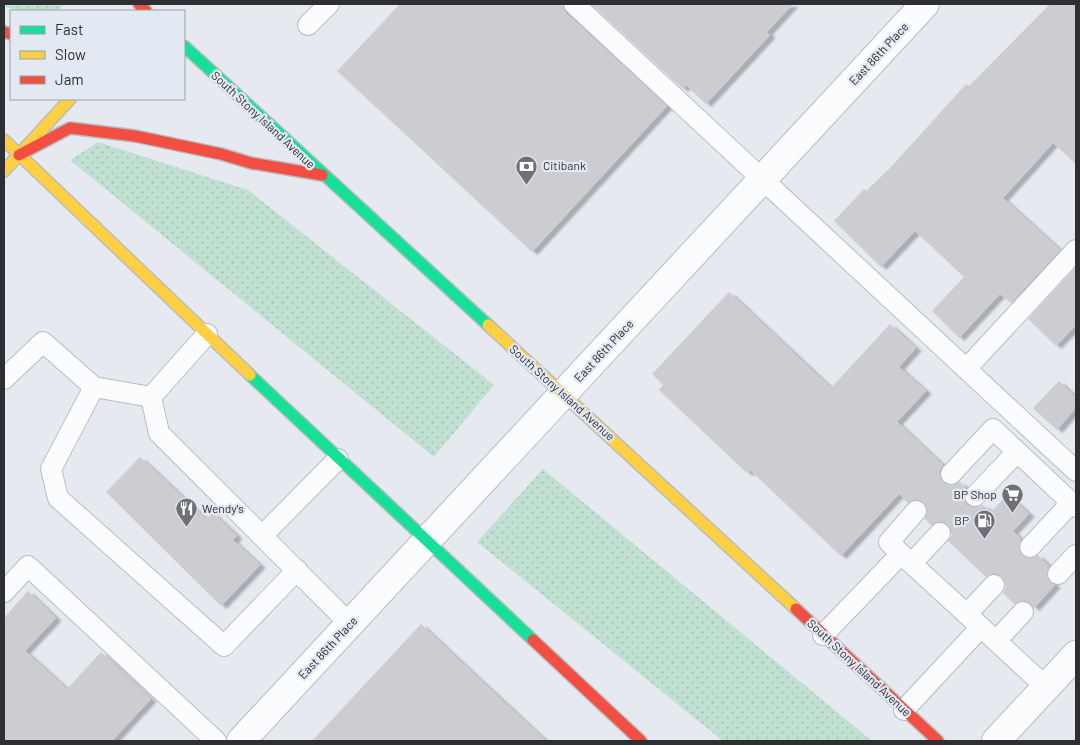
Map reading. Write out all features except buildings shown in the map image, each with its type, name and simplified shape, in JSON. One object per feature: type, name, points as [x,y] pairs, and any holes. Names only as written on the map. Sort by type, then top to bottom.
[{"type":"main road","points":[[138,4],[151,10]]},
{"type":"main road","name":"South Stony Island Avenue","points":[[185,47],[322,175],[564,394],[938,741]]},
{"type":"main road","points":[[4,171],[69,100]]},
{"type":"main road","points":[[19,154],[70,128],[135,136],[221,154],[251,163],[322,175]]},
{"type":"main road","points":[[4,140],[338,459],[641,741]]},
{"type":"street","name":"East 86th Place","points":[[241,741],[925,4]]},
{"type":"street","points":[[996,741],[1076,655]]},
{"type":"lane","points":[[308,25],[329,4]]},
{"type":"lane","points":[[574,4],[1076,471]]},
{"type":"lane","points":[[966,369],[1076,250]]},
{"type":"lane","points":[[151,397],[207,334]]},
{"type":"lane","points":[[4,379],[43,342],[94,387],[151,397]]},
{"type":"lane","points":[[94,387],[51,469],[58,498],[224,646],[296,570]]},
{"type":"lane","points":[[151,397],[159,433],[350,624]]},
{"type":"lane","points":[[952,474],[993,429],[1074,504],[1030,547]]},
{"type":"lane","points":[[975,496],[1017,452]]},
{"type":"lane","points":[[262,536],[338,459]]},
{"type":"lane","points":[[916,511],[889,542],[1046,687]]},
{"type":"lane","points":[[823,635],[907,558],[940,533]]},
{"type":"lane","points":[[1058,574],[1076,554]]},
{"type":"lane","points":[[4,592],[28,566],[216,741]]},
{"type":"lane","points":[[904,710],[974,621],[994,585]]},
{"type":"lane","points":[[996,641],[1023,612]]},
{"type":"green space","points":[[4,4],[64,4],[58,10],[15,10],[4,6]]},
{"type":"green space","points":[[98,142],[248,190],[494,385],[434,457],[70,160]]},
{"type":"green space","points":[[543,469],[872,741],[723,741],[477,542]]},
{"type":"traffic: fast","points":[[185,47],[488,325]]},
{"type":"traffic: fast","points":[[250,375],[533,640]]},
{"type":"traffic: slow","points":[[4,171],[69,100]]},
{"type":"traffic: slow","points":[[4,140],[250,375]]},
{"type":"traffic: slow","points":[[488,325],[796,609]]},
{"type":"traffic: jam","points":[[139,4],[145,10]]},
{"type":"traffic: jam","points":[[4,32],[10,34]]},
{"type":"traffic: jam","points":[[19,155],[70,128],[135,136],[221,154],[251,163],[322,175]]},
{"type":"traffic: jam","points":[[796,609],[938,741]]},
{"type":"traffic: jam","points":[[533,640],[641,741]]},
{"type":"place","name":"Citibank","points":[[527,185]]},
{"type":"place","name":"BP Shop","points":[[1013,514]]},
{"type":"place","name":"Wendy's","points":[[186,528]]},
{"type":"place","name":"BP","points":[[985,540]]}]
